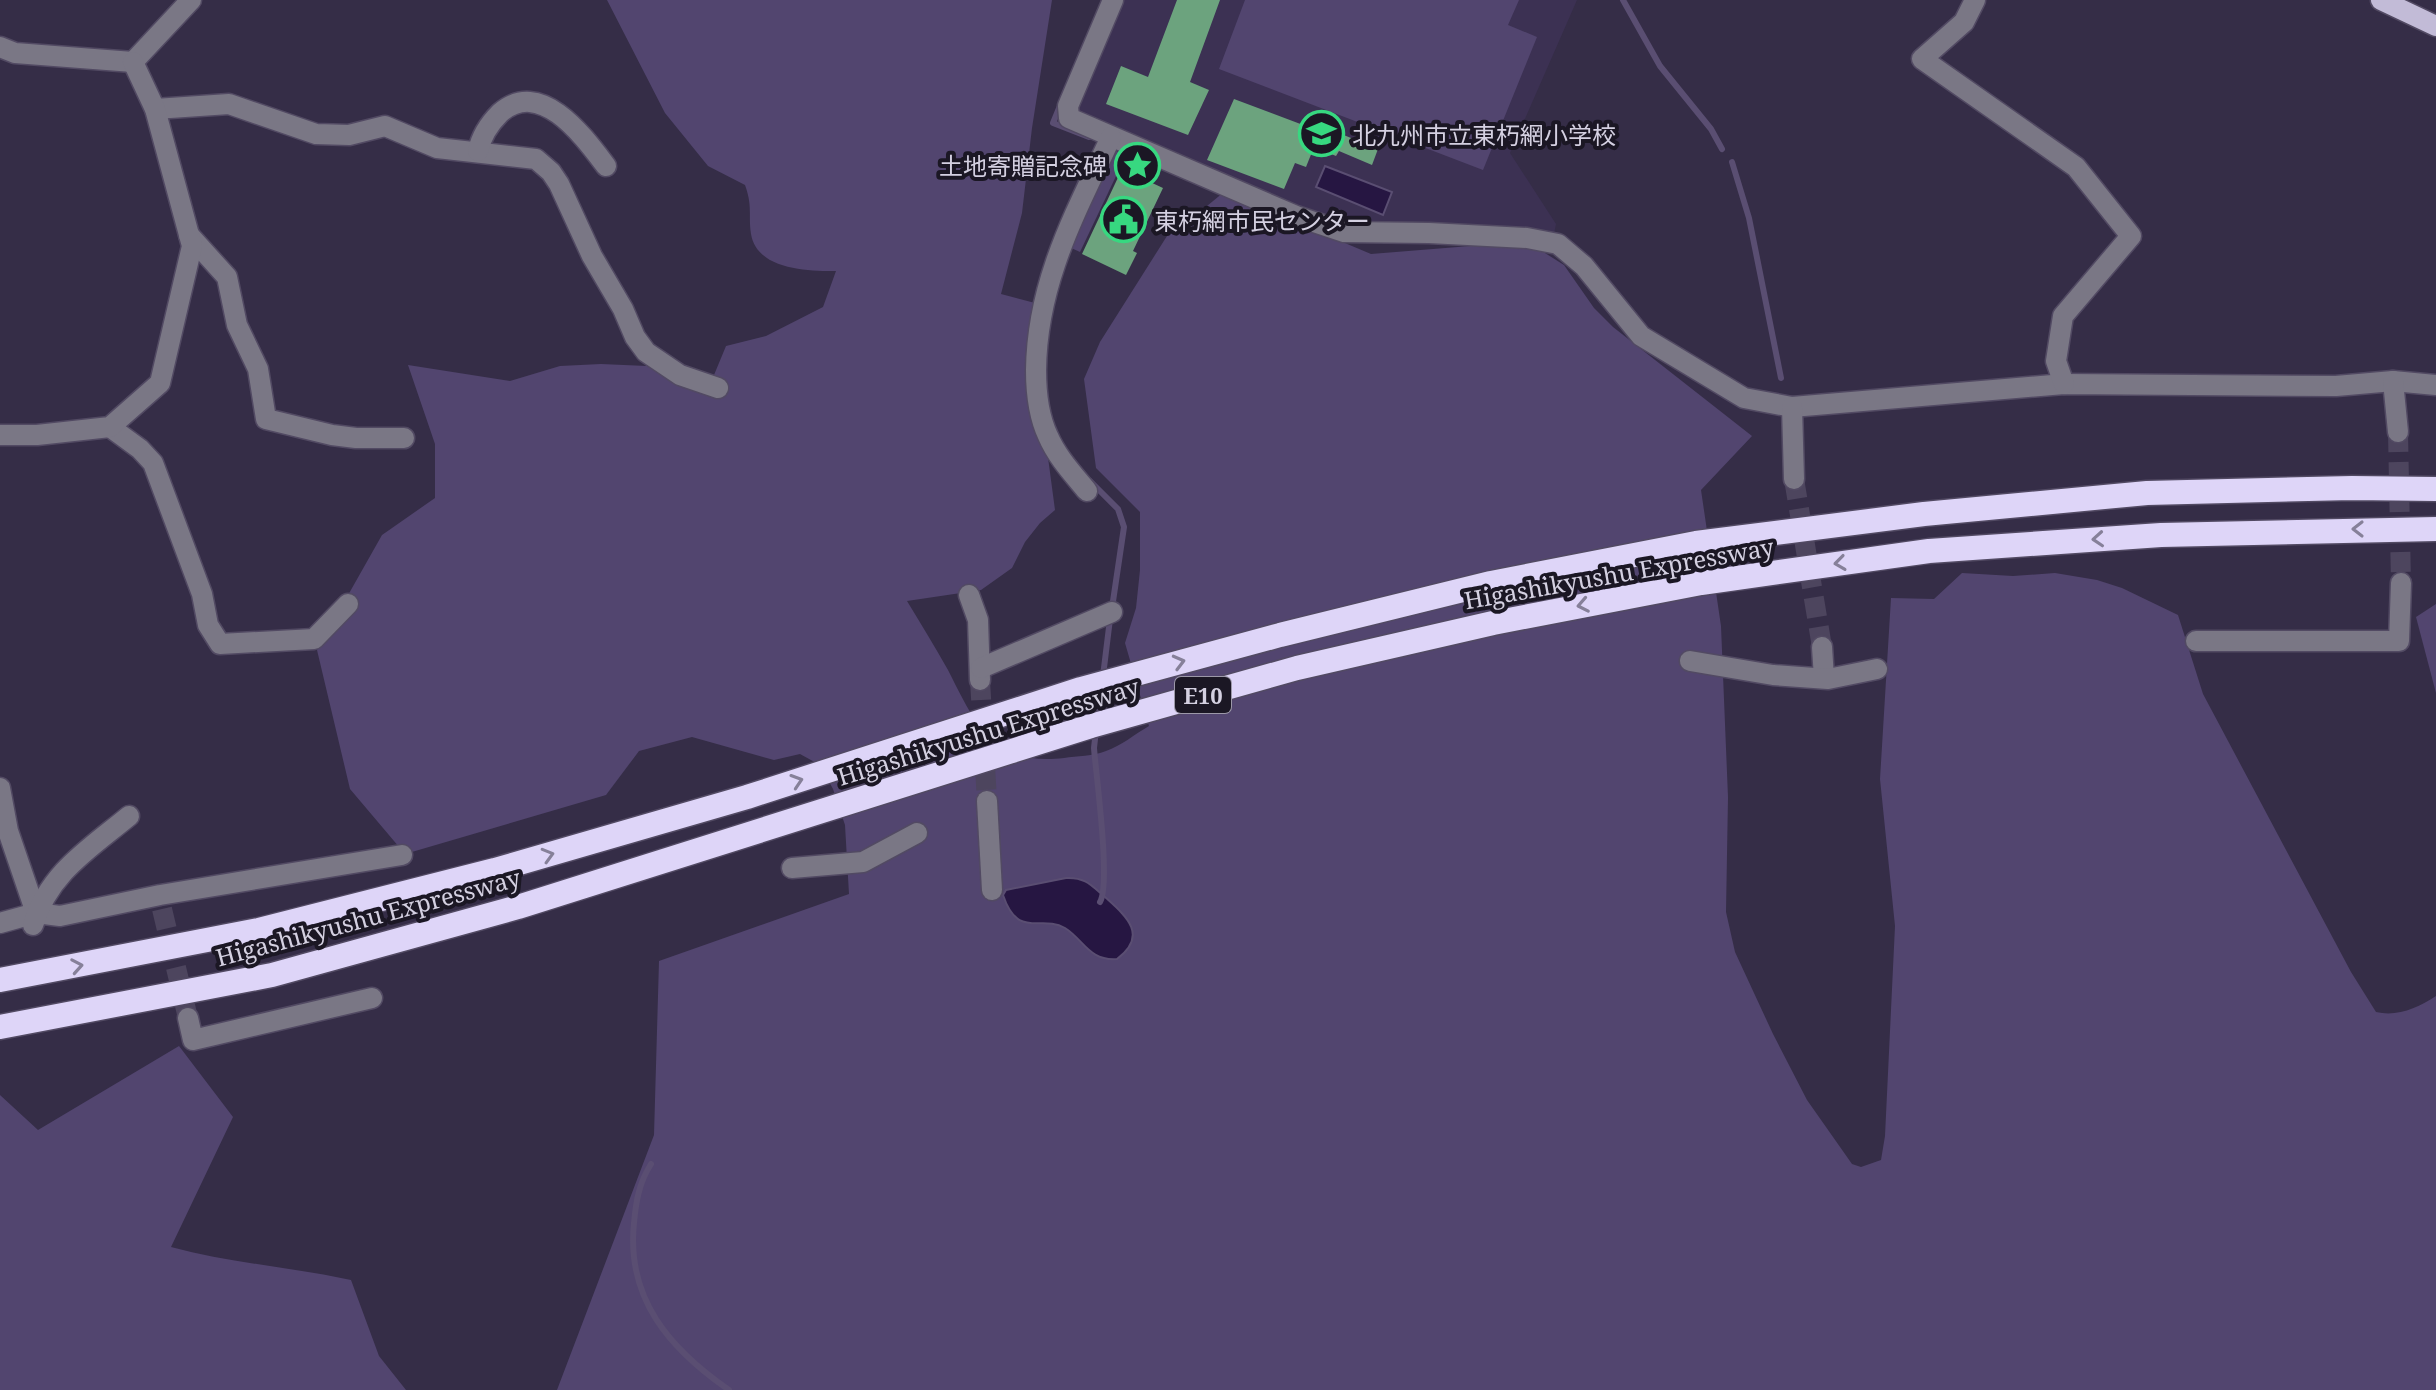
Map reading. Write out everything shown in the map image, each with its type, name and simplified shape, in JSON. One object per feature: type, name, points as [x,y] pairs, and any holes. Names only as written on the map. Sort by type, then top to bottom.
[{"type":"highway","name":"Higashikyushu Expressway","points":[[0,980],[259,930],[495,870],[747,797],[1081,689],[1280,635],[1491,583],[1696,543],[1924,514],[2147,493],[2436,489]]},
{"type":"highway","name":"Higashikyushu Expressway","points":[[0,1027],[272,975],[518,907],[1091,726],[1297,668],[1493,623],[1701,583],[1929,551],[2161,535],[2436,529]]},
{"type":"main road","points":[[2381,0],[2436,26]]},
{"type":"street","points":[[133,62],[191,0]]},
{"type":"street","points":[[1113,0],[1068,106],[1069,118],[1296,216],[1344,232],[1513,237],[1558,244],[1584,266],[1641,336],[1744,398],[1792,407],[2064,384],[2336,386],[2393,381],[2436,385]]},
{"type":"street","points":[[1975,0],[1964,22],[1922,59],[2076,167],[2131,236],[2063,316],[2056,361],[2064,384]]},
{"type":"street","points":[[0,47],[15,53],[133,62]]},
{"type":"street","points":[[0,435],[52,434],[110,427],[160,383],[192,246],[155,109],[133,62]]},
{"type":"street","points":[[478,151],[480,141],[495,118],[513,104],[527,103],[541,105],[564,117],[606,166]]},
{"type":"street","points":[[155,109],[229,104],[316,134],[349,135],[385,126],[452,152],[478,151],[536,159],[559,184],[592,256],[646,352],[680,375],[718,388]]},
{"type":"street","points":[[1087,491],[1057,454],[1047,435],[1036,389],[1037,342],[1049,276],[1111,137]]},
{"type":"street","points":[[189,235],[227,277],[237,325],[258,369],[266,419],[332,435],[404,438]]},
{"type":"street","points":[[2393,381],[2398,432]]},
{"type":"street","points":[[1792,407],[1794,479]]},
{"type":"street","points":[[110,427],[153,463],[202,594],[208,625],[220,644],[314,639],[348,604]]},
{"type":"street","points":[[2196,641],[2399,641],[2401,583]]},
{"type":"street","points":[[969,595],[978,620],[980,674],[1112,612]]},
{"type":"street","points":[[1822,647],[1824,678]]},
{"type":"street","points":[[1690,661],[1773,675],[1824,678],[1877,669]]},
{"type":"street","points":[[0,788],[8,831],[34,919]]},
{"type":"street","points":[[987,801],[992,890]]},
{"type":"street","points":[[34,919],[60,872],[129,816]]},
{"type":"street","points":[[792,868],[863,862],[917,833]]},
{"type":"street","points":[[0,923],[161,902],[402,855]]},
{"type":"street","points":[[188,1018],[193,1040],[372,998]]},
{"type":"shaded area","points":[[607,0],[1052,0],[1022,213],[1001,294],[1035,303],[1055,510],[1025,542],[1012,568],[981,590],[907,601],[978,724],[1003,748],[1019,755],[1039,759],[1096,754],[1117,746],[1149,726],[1125,643],[1136,608],[1140,570],[1140,512],[1096,468],[1084,379],[1100,342],[1179,217],[1190,220],[1224,192],[1371,254],[1495,244],[1537,248],[1564,265],[1594,308],[1613,327],[1752,436],[1701,490],[1721,626],[1728,797],[1726,912],[1735,952],[1773,1034],[1807,1100],[1852,1164],[1861,1167],[1881,1160],[1885,1136],[1895,926],[1880,779],[1891,598],[1934,599],[1962,573],[2013,576],[2055,573],[2122,588],[2178,615],[2203,694],[2351,972],[2376,1012],[2407,1010],[2436,996],[2436,1390],[557,1390],[654,1135],[659,961],[849,894],[845,825],[833,789],[820,765],[800,754],[774,760],[692,737],[639,751],[606,795],[405,854],[350,789],[317,650],[382,535],[435,498],[435,444],[408,365],[510,381],[560,366],[647,366],[692,390],[714,375],[726,346],[766,336],[823,307],[836,271],[785,266],[773,262],[755,246],[745,185],[708,166],[665,113]]},
{"type":"shaded area","name":"北九州市立東朽網小学校","points":[[1120,0],[1577,0],[1510,153],[1556,224],[1553,239],[1374,239],[1079,116],[1075,108]]},
{"type":"shaded area","points":[[1245,0],[1519,0],[1508,25],[1537,37],[1483,170],[1219,69]]},
{"type":"shaded area","points":[[1116,151],[1126,155],[1080,252],[1069,247]]},
{"type":"shaded area","points":[[1325,166],[1392,192],[1383,215],[1316,187]]},
{"type":"shaded area","points":[[2436,604],[2436,693],[2416,617]]},
{"type":"shaded area","points":[[1066,878],[1078,879],[1096,889],[1131,926],[1132,942],[1117,959],[1093,953],[1072,933],[1056,924],[1023,922],[1009,909],[1003,895],[1006,890]]},
{"type":"shaded area","points":[[179,1046],[233,1117],[171,1247],[351,1280],[379,1356],[406,1390],[0,1390],[0,1095],[38,1130]]},
{"type":"building","points":[[1177,0],[1220,0],[1190,82],[1209,90],[1188,135],[1106,104],[1121,66],[1148,77]]},
{"type":"building","points":[[1234,99],[1327,134],[1329,129],[1378,149],[1372,165],[1339,151],[1336,156],[1314,147],[1306,167],[1295,163],[1284,189],[1207,160]]},
{"type":"building","name":"東朽網市民センター","points":[[1122,169],[1163,188],[1133,251],[1137,253],[1126,275],[1082,254]]},
{"type":"waterway","points":[[1623,0],[1660,66],[1711,129],[1722,149]]},
{"type":"waterway","points":[[1060,106],[1053,123],[1089,137]]},
{"type":"waterway","points":[[1732,162],[1749,218],[1781,378]]},
{"type":"waterway","points":[[1090,481],[1118,509],[1124,527],[1112,608]]},
{"type":"waterway","points":[[1103,676],[1110,619]]},
{"type":"waterway","points":[[1097,719],[1101,691]]},
{"type":"waterway","points":[[1096,730],[1094,748],[1104,874],[1100,902]]},
{"type":"waterway","points":[[651,1164],[636,1207],[633,1250],[637,1275],[656,1320],[671,1339],[729,1390]]},
{"type":"tunnel","points":[[2398,432],[2401,583]]},
{"type":"tunnel","points":[[1794,479],[1822,647]]},
{"type":"tunnel","points":[[980,680],[987,801]]},
{"type":"tunnel","points":[[162,909],[188,1018]]},
{"type":"place","name":"北九州市立東朽網小学校","points":[[1321,134]]},
{"type":"place","name":"土地寄贈記念碑","points":[[1138,165]]},
{"type":"place","name":"東朽網市民センター","points":[[1123,220]]}]
